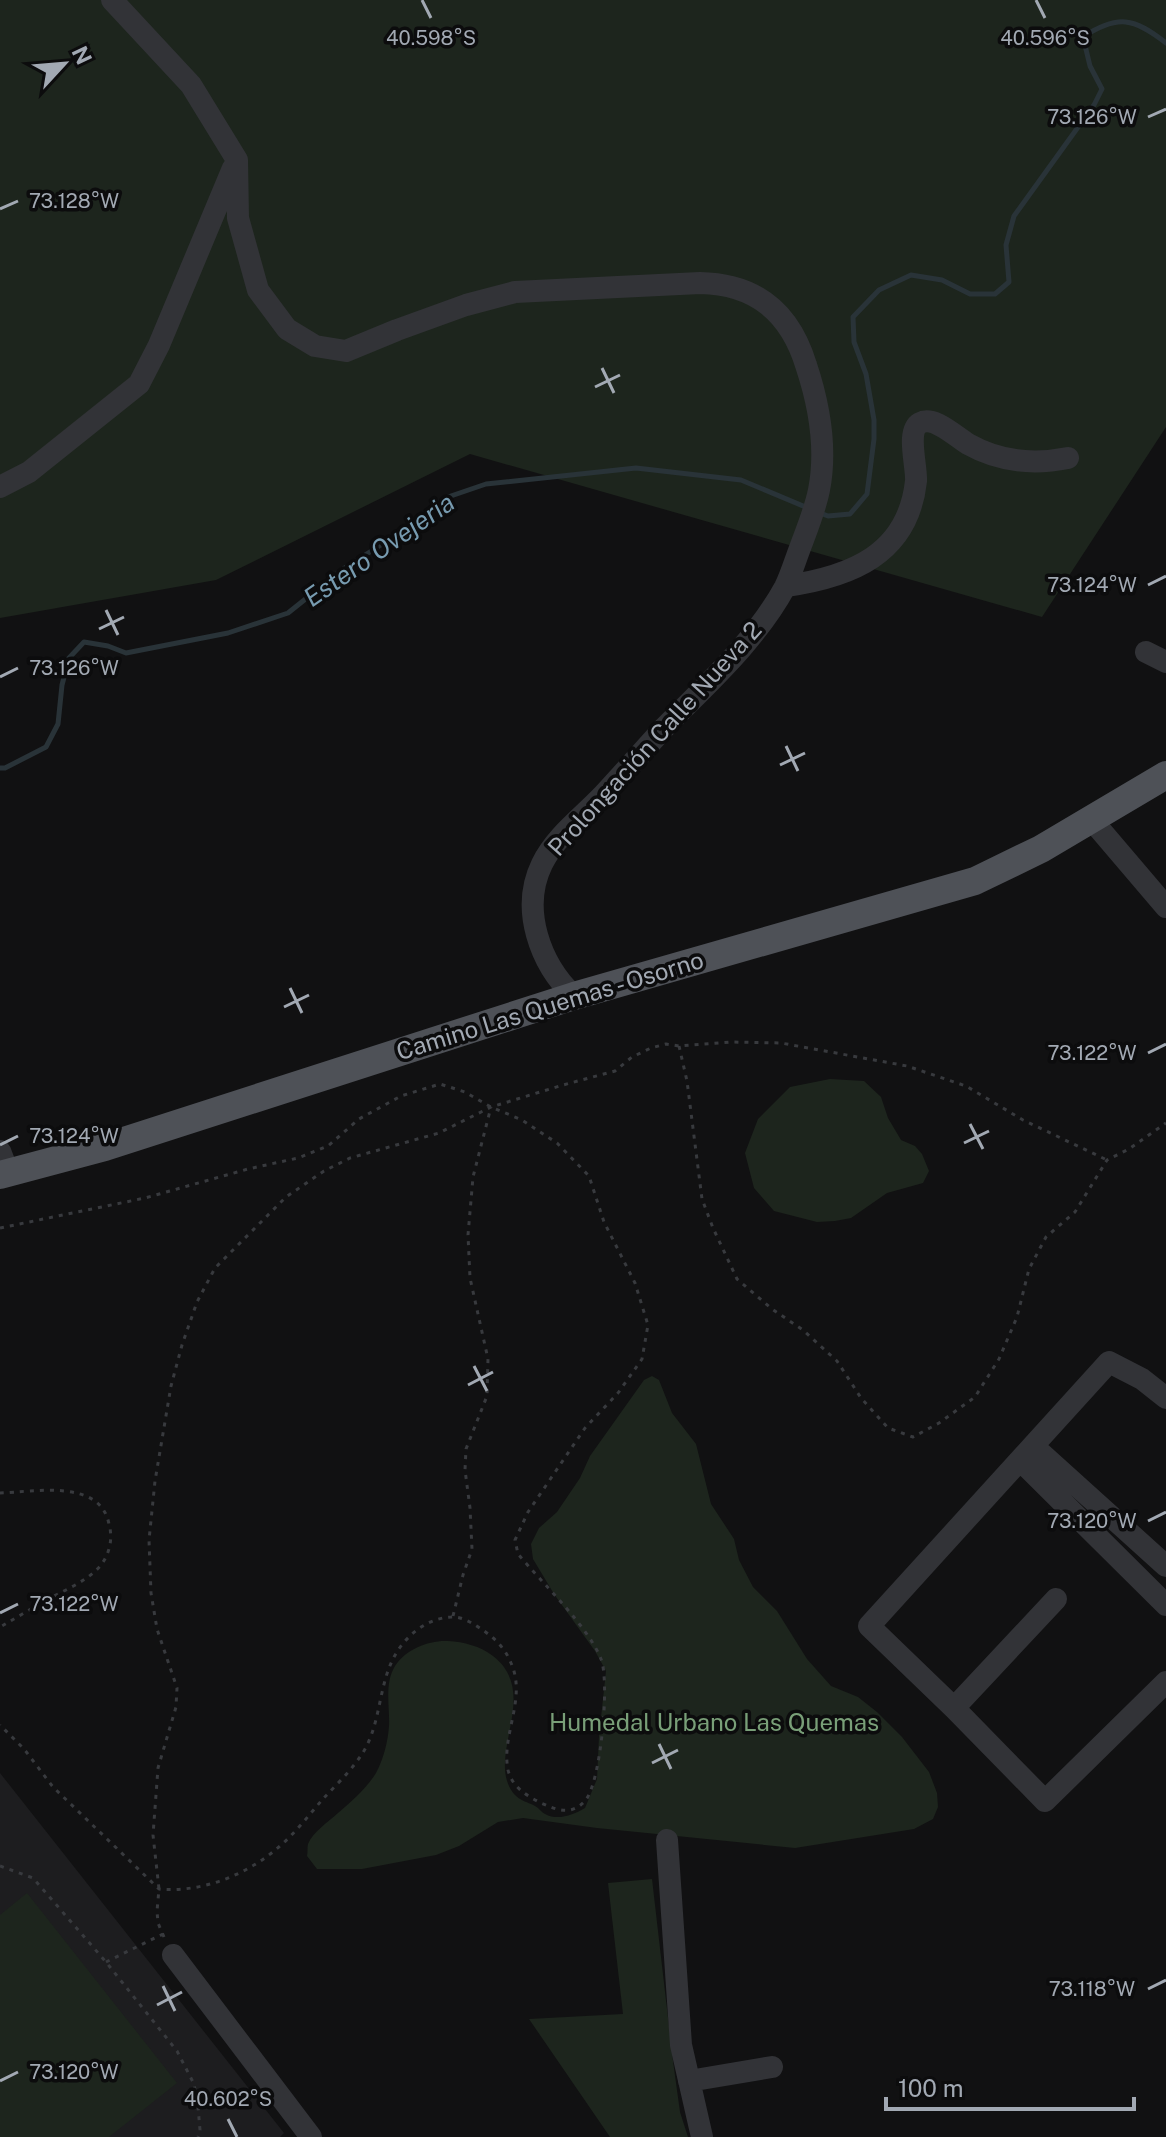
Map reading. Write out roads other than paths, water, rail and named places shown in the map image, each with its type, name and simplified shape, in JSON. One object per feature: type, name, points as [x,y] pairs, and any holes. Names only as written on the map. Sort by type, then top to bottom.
[{"type":"main road","name":"Camino Las Quemas - Osorno","points":[[3,1166],[133,1139],[574,996],[975,881],[1041,849],[1166,775]]},
{"type":"street","points":[[0,487],[29,472],[139,384],[159,345],[237,160],[191,85],[112,0]]},
{"type":"street","name":"Prolongación Calle Nueva 2","points":[[237,160],[238,218],[258,290],[287,329],[315,346],[346,351],[466,305],[515,292],[700,283],[728,285],[754,295],[776,312],[794,334],[800,347],[820,422],[821,456],[819,490],[786,586],[762,623],[718,674],[565,833],[542,863],[534,892],[537,937],[548,964],[574,996]]},
{"type":"street","points":[[786,586],[843,574],[869,561],[890,541],[904,519],[913,494],[916,466],[912,433],[922,422],[933,422],[981,451],[1010,460],[1039,462],[1068,458]]},
{"type":"street","points":[[1146,652],[1166,662]]},
{"type":"street","points":[[1091,819],[1166,907]]},
{"type":"street","points":[[1166,1398],[1142,1379],[1109,1362],[869,1626],[1045,1801],[1166,1682]]},
{"type":"street","points":[[1026,1453],[1166,1566]]},
{"type":"street","points":[[1026,1453],[1166,1605]]},
{"type":"street","points":[[954,1708],[1056,1599]]},
{"type":"street","points":[[667,1840],[681,2045],[702,2137]]},
{"type":"street","points":[[173,1955],[311,2137]]},
{"type":"street","points":[[689,2081],[772,2067]]},
{"type":"waterway","name":"Estero Ovejeria","points":[[820,513],[828,516],[850,514],[867,494],[874,420],[866,374],[854,342],[853,317],[879,290],[911,275],[942,280],[970,294],[995,294],[1009,282],[1006,245],[1014,216],[1094,105],[1102,89],[1090,66],[1083,37],[1106,25],[1126,22],[1144,28],[1166,43]]},
{"type":"waterway","name":"Estero Ovejeria","points":[[0,768],[46,747],[58,724],[62,685],[69,658],[84,642],[126,653],[228,633],[288,613],[343,569],[395,536],[445,498],[486,484],[636,468],[741,480],[808,508]]},
{"type":"park label","name":"Humedal Urbano Las Quemas","points":[[714,1723]]}]
